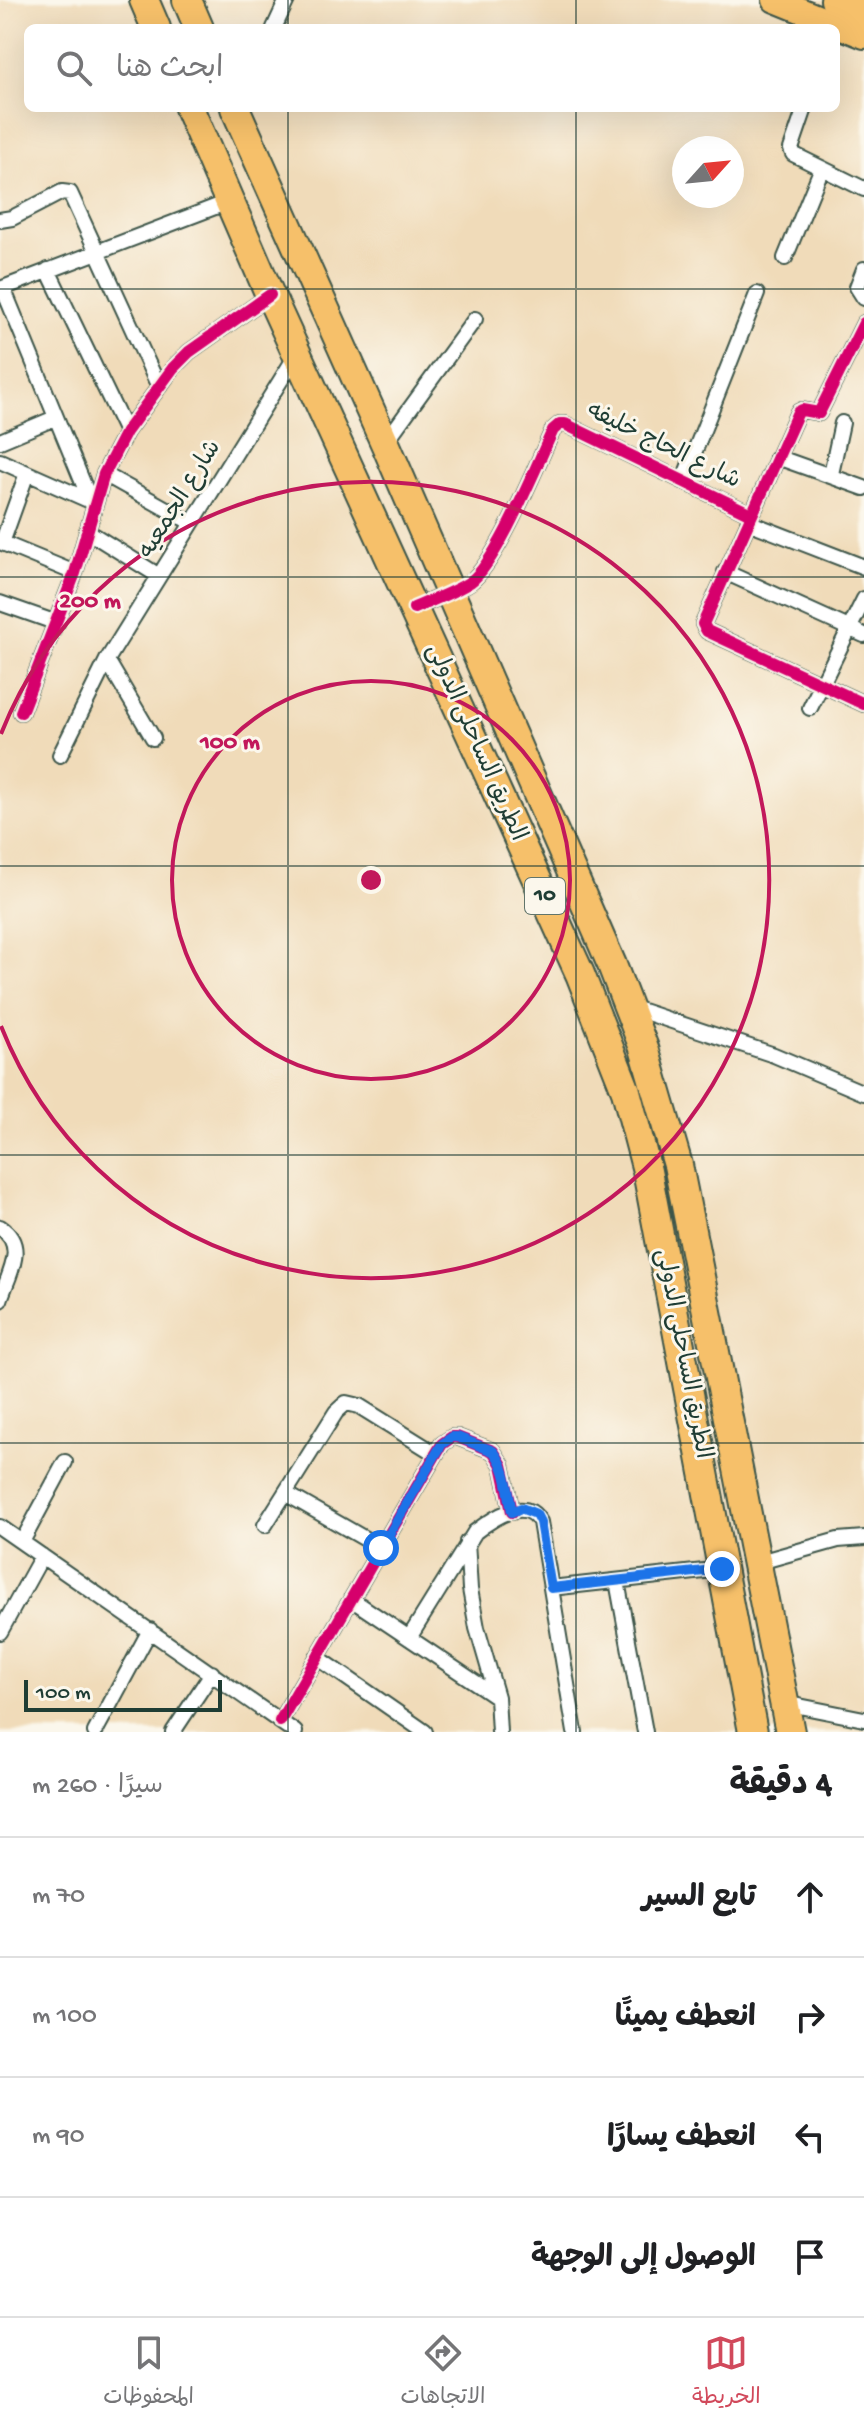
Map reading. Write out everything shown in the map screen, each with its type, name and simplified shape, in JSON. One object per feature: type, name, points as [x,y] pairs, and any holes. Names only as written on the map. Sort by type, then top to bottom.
[{"type":"highway","points":[[144,0],[154,24]]},
{"type":"highway","points":[[167,0],[176,24]]},
{"type":"highway","points":[[187,0],[197,24]]},
{"type":"highway","points":[[833,18],[864,10]]},
{"type":"highway","name":"الطريق الساحلى الدولى","points":[[191,112],[228,202],[591,999],[626,1091],[647,1171],[753,1732]]},
{"type":"highway","name":"الطريق الساحلى الدولى","points":[[234,112],[385,443],[630,1007],[678,1165],[790,1732]]},
{"type":"main road","points":[[775,0],[833,18],[864,36]]},
{"type":"street","points":[[276,24],[287,0]]},
{"type":"street","points":[[804,112],[791,149],[796,156],[864,189]]},
{"type":"street","points":[[785,258],[821,170]]},
{"type":"street","points":[[0,220],[12,218],[68,191],[159,387]]},
{"type":"street","points":[[93,501],[2,290],[5,285],[228,202]]},
{"type":"street","points":[[864,269],[857,287],[864,298]]},
{"type":"street","points":[[48,270],[126,432]]},
{"type":"street","points":[[683,481],[757,294]]},
{"type":"street","points":[[21,712],[75,573],[93,501],[126,432],[189,352],[270,295]]},
{"type":"street","points":[[385,443],[475,319]]},
{"type":"street","points":[[864,323],[819,413],[800,410],[703,627],[864,704]]},
{"type":"street","name":"شارع الجمعيه","points":[[60,755],[107,660],[297,354]]},
{"type":"street","points":[[0,441],[55,418]]},
{"type":"street","points":[[831,474],[842,423]]},
{"type":"street","name":"شارع الحاج خليفه","points":[[414,608],[472,581],[489,558],[553,430],[560,424],[683,481],[750,518],[864,567]]},
{"type":"street","points":[[777,457],[864,488]]},
{"type":"street","points":[[0,461],[93,501]]},
{"type":"street","points":[[27,473],[1,542],[75,573]]},
{"type":"street","points":[[104,474],[192,523]]},
{"type":"street","points":[[87,531],[159,576]]},
{"type":"street","points":[[725,572],[864,635]]},
{"type":"street","points":[[810,708],[864,599]]},
{"type":"street","points":[[0,603],[57,623]]},
{"type":"street","points":[[107,660],[153,738]]},
{"type":"street","points":[[630,1007],[774,1055],[864,1093]]},
{"type":"street","points":[[0,1227],[12,1236],[16,1244],[0,1300]]},
{"type":"street","points":[[265,1525],[336,1412],[346,1403],[359,1406],[436,1454]]},
{"type":"street","points":[[280,1721],[442,1444],[457,1437],[493,1451],[502,1465],[512,1512]]},
{"type":"street","points":[[22,1542],[65,1462]]},
{"type":"street","points":[[285,1493],[381,1548]]},
{"type":"street","points":[[409,1638],[467,1541],[487,1523],[521,1508],[536,1514],[540,1522],[575,1732]]},
{"type":"street","points":[[0,1527],[295,1732]]},
{"type":"street","points":[[756,1563],[838,1540],[864,1538]]},
{"type":"street","points":[[467,1541],[470,1589],[477,1628],[497,1697],[499,1732]]},
{"type":"street","points":[[0,1632],[42,1556]]},
{"type":"street","points":[[551,1588],[722,1569]]},
{"type":"street","points":[[617,1581],[645,1732]]},
{"type":"street","points":[[351,1599],[497,1697]]},
{"type":"street","points":[[95,1732],[150,1630]]},
{"type":"street","points":[[317,1657],[425,1732]]},
{"type":"street","points":[[173,1732],[212,1673]]},
{"type":"street","points":[[784,1703],[864,1719]]},
{"type":"cycle path","points":[[21,712],[75,573],[104,474],[126,432],[173,368],[189,352],[270,295]]},
{"type":"cycle path","points":[[864,323],[819,413],[798,412],[703,624],[707,631],[864,704]]},
{"type":"cycle path","points":[[414,608],[463,586],[481,571],[516,512],[553,430],[560,424],[751,514]]},
{"type":"cycle path","points":[[280,1721],[442,1444],[457,1437],[493,1451],[502,1465],[512,1512]]},
{"type":"route","points":[[381,1548],[442,1444],[457,1437],[493,1451],[498,1456],[512,1512],[521,1508],[536,1514],[551,1588],[722,1569]]}]
